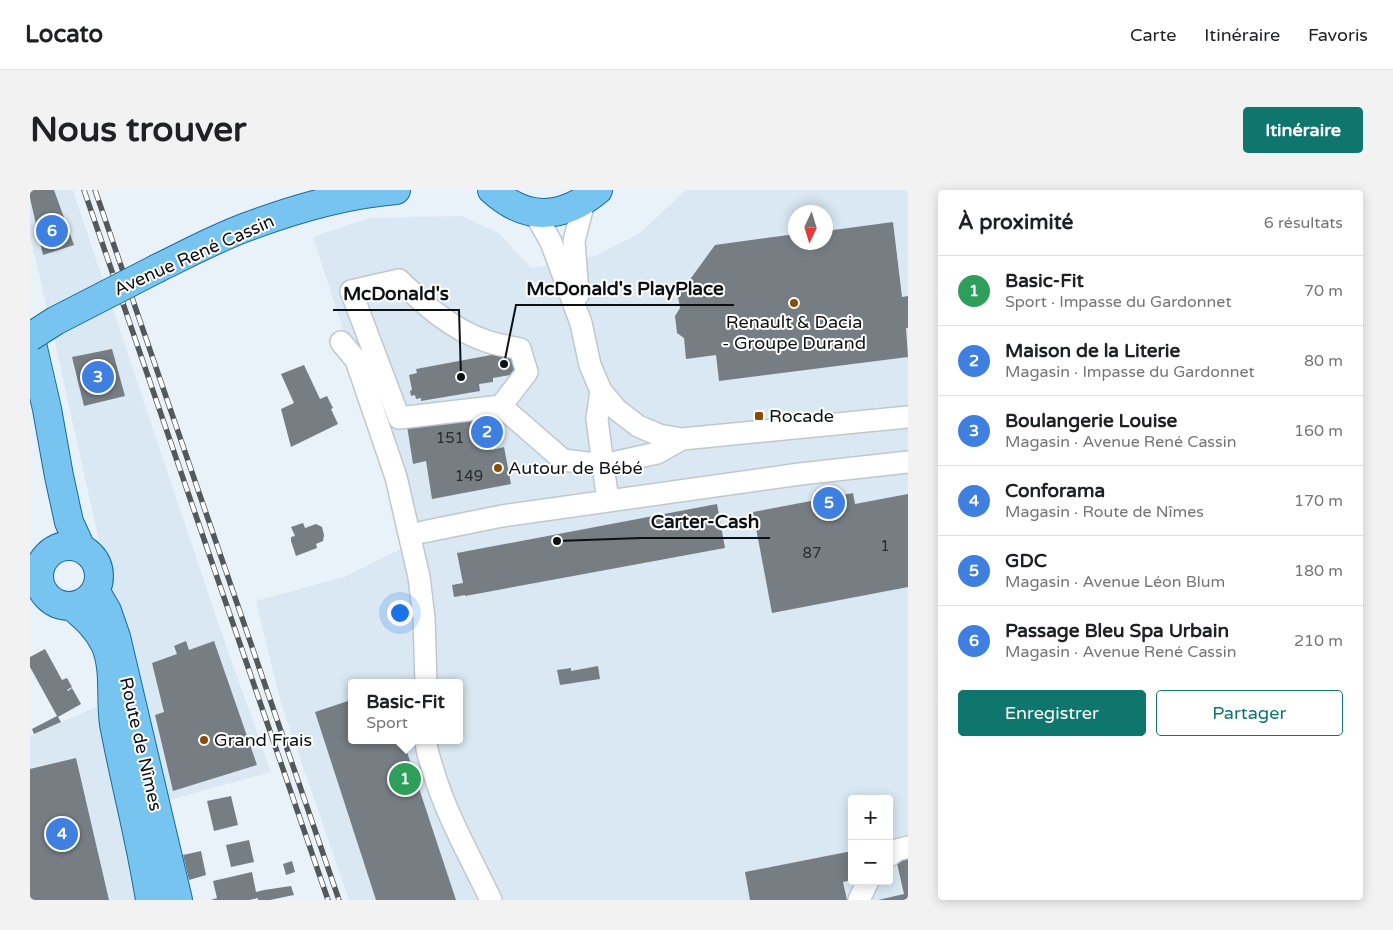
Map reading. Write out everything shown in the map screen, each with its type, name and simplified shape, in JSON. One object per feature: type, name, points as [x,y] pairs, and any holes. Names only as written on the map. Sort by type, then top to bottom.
[{"type":"main road","name":"Avenue René Cassin","points":[[30,336],[155,261],[196,232],[256,209],[314,190]]},
{"type":"main road","name":"Avenue René Cassin","points":[[30,319],[155,261],[251,225],[328,201],[372,192],[396,190]]},
{"type":"main road","points":[[492,190],[503,200],[518,208],[534,212],[551,213],[568,209],[591,196]]},
{"type":"main road","points":[[30,336],[52,432],[58,476],[69,522],[81,548]]},
{"type":"main road","points":[[39,570],[65,546],[81,548],[90,554],[98,567],[99,582],[96,592],[82,604],[52,606],[40,585],[39,570],[58,476]]},
{"type":"main road","name":"Route de Nîmes","points":[[96,592],[107,612],[116,637],[178,900]]},
{"type":"main road","name":"Route de Nîmes","points":[[52,606],[91,622],[105,644],[112,668],[111,695],[114,722],[144,859],[150,900]]},
{"type":"street","points":[[591,196],[574,241],[581,323],[590,365],[601,391],[616,409],[638,426],[658,435],[682,439],[908,417]]},
{"type":"street","points":[[534,212],[551,242],[581,323]]},
{"type":"street","points":[[501,406],[527,372],[520,349],[486,341],[456,328],[433,312],[399,280],[351,291],[399,418],[501,406],[564,460],[602,465],[657,453],[682,439]]},
{"type":"street","points":[[340,342],[356,360],[396,477],[419,577],[424,618],[426,679]]},
{"type":"street","points":[[601,391],[596,419],[608,502]]},
{"type":"street","points":[[423,532],[502,516],[800,474],[908,462]]},
{"type":"street","points":[[426,744],[436,780],[445,802],[491,900]]},
{"type":"street","points":[[893,853],[908,847]]},
{"type":"street","points":[[858,900],[866,885]]},
{"type":"shaded area","points":[[30,190],[73,190],[217,620],[271,772],[129,811],[146,900],[30,900],[30,736],[137,689],[98,537],[30,236]]},
{"type":"shaded area","points":[[686,190],[908,190],[908,900],[349,900],[281,703],[256,601],[344,577],[413,543],[313,237],[370,218],[462,216],[500,234],[531,268],[595,256],[640,233]]},
{"type":"building","points":[[30,190],[54,190],[74,245],[43,255],[30,198]]},
{"type":"building","name":"Renault & Dacia - Groupe Durand","points":[[893,222],[902,297],[908,296],[908,328],[906,328],[908,357],[719,381],[716,355],[686,359],[684,338],[677,333],[675,316],[680,308],[678,296],[715,245],[788,235],[788,250],[833,250],[833,230]]},
{"type":"building","points":[[112,349],[125,396],[84,406],[72,357]]},
{"type":"building","points":[[512,351],[516,374],[493,378],[493,382],[479,384],[480,391],[421,401],[421,398],[416,399],[415,395],[411,396],[410,391],[412,390],[409,375],[417,373],[416,369]]},
{"type":"building","points":[[304,365],[320,399],[327,396],[338,424],[291,447],[281,409],[294,403],[281,374]]},
{"type":"building","points":[[486,412],[492,450],[504,447],[511,484],[432,499],[426,461],[413,464],[407,426]]},
{"type":"building","points":[[853,493],[855,504],[908,494],[908,587],[772,613],[753,512]]},
{"type":"building","points":[[717,504],[725,548],[454,597],[452,585],[463,583],[457,553]]},
{"type":"building","points":[[303,523],[305,528],[316,524],[322,527],[323,541],[316,544],[317,548],[296,556],[291,541],[291,537],[295,536],[291,527]]},
{"type":"building","name":"Grand Frais","points":[[186,641],[189,650],[214,641],[257,765],[173,791],[155,715],[164,712],[152,663],[177,654],[174,646]]},
{"type":"building","points":[[45,649],[62,680],[67,678],[72,687],[67,690],[72,688],[81,704],[58,717],[61,722],[34,734],[32,729],[57,716],[30,667],[30,657]]},
{"type":"building","points":[[598,666],[600,679],[560,685],[557,670],[571,668],[571,671]]},
{"type":"building","points":[[348,701],[348,744],[404,744],[456,900],[376,900],[315,712]]},
{"type":"building","points":[[76,758],[109,900],[30,900],[30,769]]},
{"type":"building","points":[[231,796],[238,825],[214,831],[207,801]]},
{"type":"building","points":[[249,840],[254,862],[231,867],[226,845]]},
{"type":"building","points":[[201,851],[206,875],[189,880],[183,855]]},
{"type":"building","points":[[848,852],[848,881],[843,882],[847,900],[750,900],[745,872]]},
{"type":"building","points":[[908,856],[908,900],[878,900],[904,894],[896,859]]},
{"type":"building","points":[[292,861],[295,872],[286,875],[283,864]]},
{"type":"building","points":[[252,872],[256,892],[291,886],[294,895],[270,900],[258,900],[258,898],[249,900],[211,900],[217,898],[213,881]]},
{"type":"railway","points":[[84,190],[328,900]]},
{"type":"railway","points":[[95,190],[339,900]]},
{"type":"place","name":"Passage Bleu Spa Urbain","points":[[52,231]]},
{"type":"place","name":"Renault & Dacia - Groupe Durand","points":[[794,303]]},
{"type":"place","name":"McDonald's PlayPlace","points":[[504,364]]},
{"type":"place","name":"Boulangerie Louise","points":[[98,377]]},
{"type":"place","name":"McDonald's","points":[[461,377]]},
{"type":"place","name":"Rocade","points":[[759,416]]},
{"type":"place","name":"Maison de la Literie","points":[[487,432]]},
{"type":"place","name":"Autour de Bébé","points":[[498,468]]},
{"type":"place","name":"GDC","points":[[829,503]]},
{"type":"place","name":"Carter-Cash","points":[[557,541]]},
{"type":"place","name":"Grand Frais","points":[[204,740]]},
{"type":"place","name":"Basic-Fit","points":[[405,779]]},
{"type":"place","name":"Conforama","points":[[62,834]]}]
